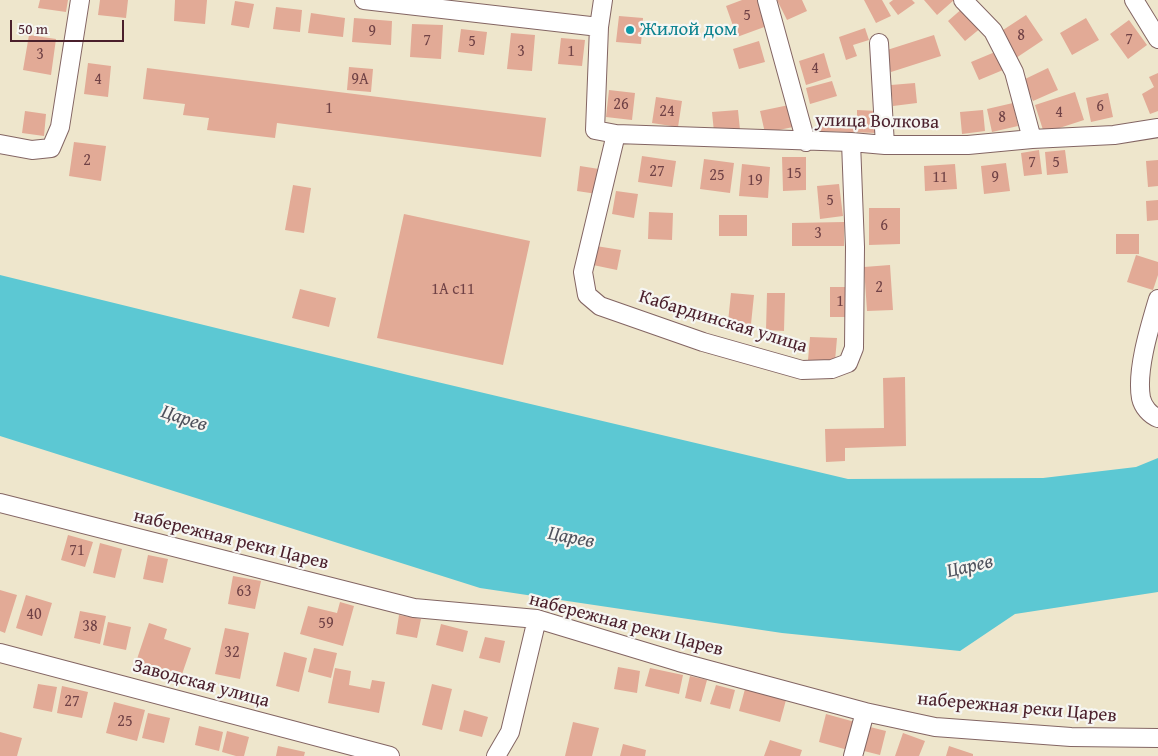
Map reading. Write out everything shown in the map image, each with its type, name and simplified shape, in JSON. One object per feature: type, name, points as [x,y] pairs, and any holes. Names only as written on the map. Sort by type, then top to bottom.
[{"type":"street","points":[[0,144],[32,150],[51,148],[60,127],[80,0]]},
{"type":"street","points":[[364,0],[599,27],[603,0]]},
{"type":"street","points":[[767,0],[806,142]]},
{"type":"street","points":[[963,0],[993,31],[1014,72],[1032,139]]},
{"type":"street","points":[[1134,0],[1158,39]]},
{"type":"street","name":"улица Волкова","points":[[599,27],[595,130],[616,134],[806,142],[851,142],[885,145],[968,144],[1114,135],[1158,128]]},
{"type":"street","points":[[879,43],[885,145]]},
{"type":"street","name":"Кабардинская улица","points":[[616,134],[583,272],[587,295],[600,306],[703,342],[802,370],[832,369],[848,363],[854,348],[855,247],[851,142]]},
{"type":"street","points":[[1158,299],[1147,336],[1141,376],[1141,400],[1150,415],[1158,418]]},
{"type":"street","name":"набережная реки Царев","points":[[0,503],[414,608],[537,619],[679,662],[865,712],[935,727],[1071,737],[1158,738]]},
{"type":"street","points":[[496,756],[510,732],[537,619]]},
{"type":"street","name":"Заводская улица","points":[[0,653],[390,756]]},
{"type":"street","points":[[853,756],[865,712]]},
{"type":"water","name":"Царев","points":[[0,275],[412,376],[848,479],[1043,478],[1136,467],[1158,458],[1158,592],[1015,614],[960,651],[782,633],[480,588],[0,436]]},
{"type":"building","points":[[40,0],[68,0],[66,12],[38,8]]},
{"type":"building","points":[[100,0],[128,0],[126,18],[98,15]]},
{"type":"building","points":[[175,0],[207,0],[205,24],[174,21]]},
{"type":"building","points":[[742,0],[758,0],[767,26],[737,37],[726,6]]},
{"type":"building","points":[[777,0],[802,0],[807,11],[787,20]]},
{"type":"building","points":[[864,0],[882,0],[891,16],[876,23]]},
{"type":"building","points":[[893,0],[912,0],[915,3],[898,15],[889,3]]},
{"type":"building","points":[[924,0],[954,0],[937,15]]},
{"type":"building","points":[[235,1],[254,4],[249,28],[231,25]]},
{"type":"building","points":[[276,7],[302,10],[300,32],[273,29]]},
{"type":"building","points":[[964,7],[982,27],[965,41],[948,21]]},
{"type":"building","points":[[311,13],[345,18],[343,37],[308,33]]},
{"type":"building","points":[[1026,15],[1043,40],[1016,58],[1000,32]]},
{"type":"building","name":"Жилой дом","points":[[619,16],[643,18],[641,44],[616,42]]},
{"type":"building","points":[[354,18],[392,21],[391,45],[352,42]]},
{"type":"building","points":[[1086,18],[1099,40],[1072,55],[1060,33]]},
{"type":"building","points":[[1129,20],[1147,45],[1128,59],[1110,34]]},
{"type":"building","points":[[412,24],[443,25],[441,59],[410,57]]},
{"type":"building","points":[[865,28],[869,40],[853,45],[857,56],[846,60],[839,37]]},
{"type":"building","points":[[461,29],[487,32],[484,55],[458,52]]},
{"type":"building","points":[[511,33],[535,35],[532,71],[507,69]]},
{"type":"building","points":[[29,35],[56,39],[51,75],[23,70]]},
{"type":"building","points":[[934,35],[941,56],[891,72],[884,51]]},
{"type":"building","points":[[561,38],[585,40],[582,66],[558,64]]},
{"type":"building","points":[[759,41],[765,62],[739,69],[733,49]]},
{"type":"building","points":[[995,52],[1003,70],[979,80],[971,62]]},
{"type":"building","points":[[824,53],[831,77],[806,85],[799,61]]},
{"type":"building","points":[[88,63],[111,66],[108,97],[84,94]]},
{"type":"building","points":[[349,67],[373,69],[371,92],[347,90]]},
{"type":"building","points":[[147,68],[546,118],[541,157],[277,123],[275,138],[207,130],[209,118],[183,115],[185,104],[143,99]]},
{"type":"building","points":[[1048,68],[1058,90],[1033,101],[1023,80]]},
{"type":"building","points":[[1158,73],[1158,111],[1150,114],[1142,94],[1154,87],[1149,77]]},
{"type":"building","points":[[832,81],[837,96],[810,104],[806,88]]},
{"type":"building","points":[[915,83],[917,103],[893,106],[891,85]]},
{"type":"building","points":[[609,90],[635,93],[632,120],[606,117]]},
{"type":"building","points":[[1075,92],[1084,120],[1044,133],[1035,105]]},
{"type":"building","points":[[1108,93],[1113,117],[1091,122],[1086,98]]},
{"type":"building","points":[[656,97],[682,101],[678,127],[652,123]]},
{"type":"building","points":[[1013,103],[1018,126],[992,132],[987,109]]},
{"type":"building","points":[[789,105],[793,127],[765,133],[760,111]]},
{"type":"building","points":[[738,110],[740,130],[714,132],[712,112]]},
{"type":"building","points":[[857,110],[878,111],[876,133],[821,131],[822,116],[857,118]]},
{"type":"building","points":[[983,110],[985,131],[962,134],[960,112]]},
{"type":"building","points":[[25,111],[46,114],[44,136],[22,133]]},
{"type":"building","points":[[74,142],[106,146],[101,181],[69,176]]},
{"type":"building","points":[[1039,150],[1042,174],[1024,176],[1021,153]]},
{"type":"building","points":[[1065,150],[1068,173],[1047,175],[1045,152]]},
{"type":"building","points":[[642,156],[676,161],[672,187],[638,182]]},
{"type":"building","points":[[782,157],[806,157],[806,190],[783,191]]},
{"type":"building","points":[[704,159],[734,163],[730,193],[700,189]]},
{"type":"building","points":[[1158,160],[1158,186],[1148,187],[1146,161]]},
{"type":"building","points":[[1006,163],[1010,191],[984,194],[981,166]]},
{"type":"building","points":[[742,164],[770,167],[768,198],[739,196]]},
{"type":"building","points":[[955,164],[957,189],[925,191],[924,166]]},
{"type":"building","points":[[580,166],[599,169],[597,194],[577,191]]},
{"type":"building","points":[[839,184],[843,216],[820,219],[817,186]]},
{"type":"building","points":[[293,185],[311,188],[304,233],[285,230]]},
{"type":"building","points":[[616,191],[638,194],[634,218],[612,214]]},
{"type":"building","points":[[1158,200],[1158,220],[1147,221],[1146,201]]},
{"type":"building","points":[[869,208],[900,208],[900,244],[869,245]]},
{"type":"building","points":[[649,212],[673,213],[672,240],[648,239]]},
{"type":"building","points":[[404,214],[530,241],[503,365],[377,338]]},
{"type":"building","points":[[719,215],[747,215],[747,236],[719,236]]},
{"type":"building","points":[[844,222],[844,246],[792,246],[792,223]]},
{"type":"building","points":[[1116,234],[1139,234],[1139,254],[1116,254]]},
{"type":"building","points":[[596,246],[621,250],[617,270],[593,265]]},
{"type":"building","points":[[1136,255],[1158,262],[1158,275],[1153,290],[1127,282]]},
{"type":"building","points":[[890,265],[893,310],[867,311],[864,267]]},
{"type":"building","points":[[830,287],[850,287],[850,317],[830,317]]},
{"type":"building","points":[[300,289],[336,298],[329,327],[292,318]]},
{"type":"building","points":[[731,293],[754,295],[751,324],[728,322]]},
{"type":"building","points":[[767,293],[785,293],[784,331],[766,330]]},
{"type":"building","points":[[810,337],[837,338],[835,361],[808,360]]},
{"type":"building","points":[[905,377],[906,446],[845,448],[845,461],[826,462],[825,429],[884,428],[883,378]]},
{"type":"building","points":[[68,535],[93,542],[85,567],[61,560]]},
{"type":"building","points":[[100,543],[122,549],[115,578],[93,573]]},
{"type":"building","points":[[148,555],[168,559],[163,583],[143,579]]},
{"type":"building","points":[[233,576],[261,581],[255,609],[228,604]]},
{"type":"building","points":[[0,590],[17,595],[5,633],[0,631]]},
{"type":"building","points":[[26,595],[52,603],[42,636],[16,628]]},
{"type":"building","points":[[340,602],[354,606],[343,646],[300,634],[308,606],[337,613]]},
{"type":"building","points":[[80,611],[106,616],[100,644],[74,638]]},
{"type":"building","points":[[399,615],[421,619],[417,638],[396,634]]},
{"type":"building","points":[[108,622],[131,627],[126,650],[103,645]]},
{"type":"building","points":[[149,623],[167,629],[164,639],[191,648],[179,683],[134,668]]},
{"type":"building","points":[[441,624],[468,631],[463,652],[436,645]]},
{"type":"building","points":[[225,628],[249,633],[240,679],[215,674]]},
{"type":"building","points":[[485,637],[505,641],[500,663],[479,658]]},
{"type":"building","points":[[314,648],[337,653],[331,678],[308,672]]},
{"type":"building","points":[[284,652],[307,658],[299,692],[276,686]]},
{"type":"building","points":[[618,667],[640,671],[637,693],[614,689]]},
{"type":"building","points":[[335,668],[351,671],[349,685],[370,689],[372,680],[385,682],[379,713],[328,703]]},
{"type":"building","points":[[650,668],[683,675],[679,694],[645,686]]},
{"type":"building","points":[[690,676],[707,680],[701,702],[685,698]]},
{"type":"building","points":[[38,684],[57,687],[52,712],[33,708]]},
{"type":"building","points":[[432,684],[452,689],[442,730],[422,725]]},
{"type":"building","points":[[716,685],[735,690],[730,709],[710,704]]},
{"type":"building","points":[[62,686],[88,692],[82,718],[57,713]]},
{"type":"building","points":[[745,689],[786,700],[780,722],[739,711]]},
{"type":"building","points":[[114,702],[145,710],[137,741],[106,733]]},
{"type":"building","points":[[464,710],[488,717],[482,737],[459,731]]},
{"type":"building","points":[[148,713],[170,718],[164,743],[142,738]]},
{"type":"building","points":[[826,714],[855,722],[848,750],[819,742]]},
{"type":"building","points":[[573,722],[599,728],[592,756],[565,756]]},
{"type":"building","points":[[199,726],[223,732],[219,751],[195,745]]},
{"type":"building","points":[[870,727],[886,731],[880,755],[864,751]]},
{"type":"building","points":[[227,731],[249,737],[244,756],[222,752]]},
{"type":"building","points":[[0,732],[22,738],[17,756],[0,756]]},
{"type":"building","points":[[903,733],[925,741],[919,756],[895,756]]},
{"type":"building","points":[[770,740],[802,750],[800,756],[764,756]]},
{"type":"building","points":[[623,744],[646,750],[645,756],[620,756]]},
{"type":"building","points":[[278,746],[305,752],[304,756],[276,756]]},
{"type":"building","points":[[949,746],[973,754],[973,756],[946,756]]},
{"type":"place","name":"Жилой дом","points":[[630,30]]}]
